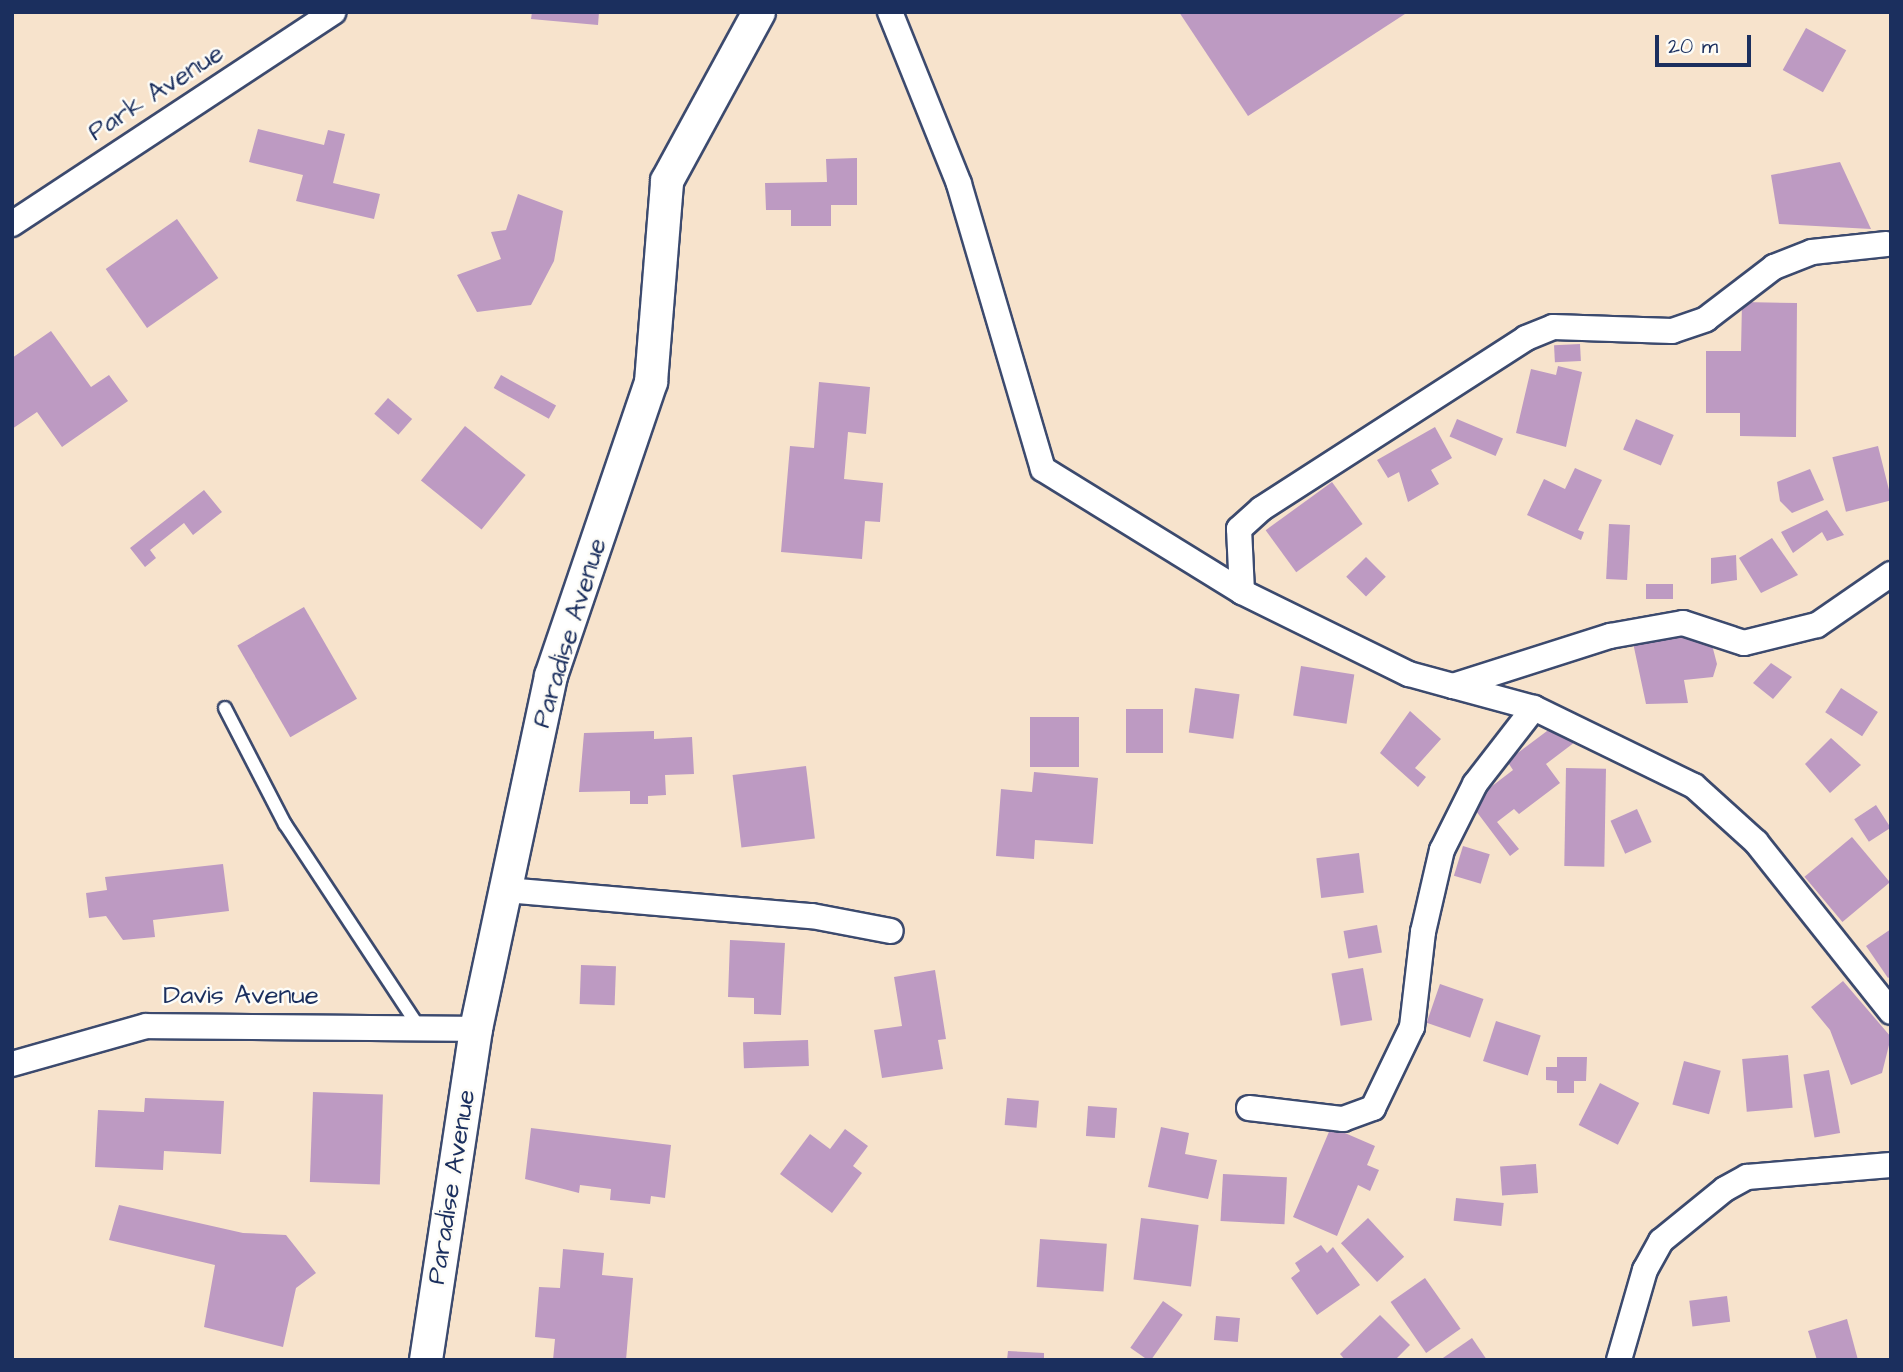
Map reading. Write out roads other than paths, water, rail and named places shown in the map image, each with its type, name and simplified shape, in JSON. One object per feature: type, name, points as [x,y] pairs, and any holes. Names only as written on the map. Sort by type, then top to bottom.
[{"type":"street","name":"Park Avenue","points":[[12,224],[333,12]]},
{"type":"street","name":"Paradise Avenue","points":[[426,1360],[476,1029],[551,676],[651,382],[667,181],[759,12]]},
{"type":"street","points":[[890,12],[959,184],[1043,469],[1242,592],[1409,674],[1534,708],[1694,786],[1756,842],[1891,1012]]},
{"type":"street","points":[[1242,592],[1239,529],[1261,509],[1526,338],[1553,327],[1672,331],[1706,319],[1774,267],[1812,251],[1887,244]]},
{"type":"street","points":[[1453,686],[1610,636],[1684,623],[1744,643],[1817,625],[1891,574]]},
{"type":"street","points":[[1249,1108],[1343,1119],[1373,1108],[1412,1027],[1423,932],[1442,850],[1475,784],[1534,708]]},
{"type":"street","points":[[506,890],[812,916],[891,931]]},
{"type":"street","name":"Davis Avenue","points":[[12,1064],[146,1026],[417,1024],[476,1029]]},
{"type":"street","points":[[1619,1360],[1645,1270],[1661,1241],[1726,1189],[1747,1177],[1891,1165]]},
{"type":"lane","points":[[225,708],[285,824],[417,1024]]}]
